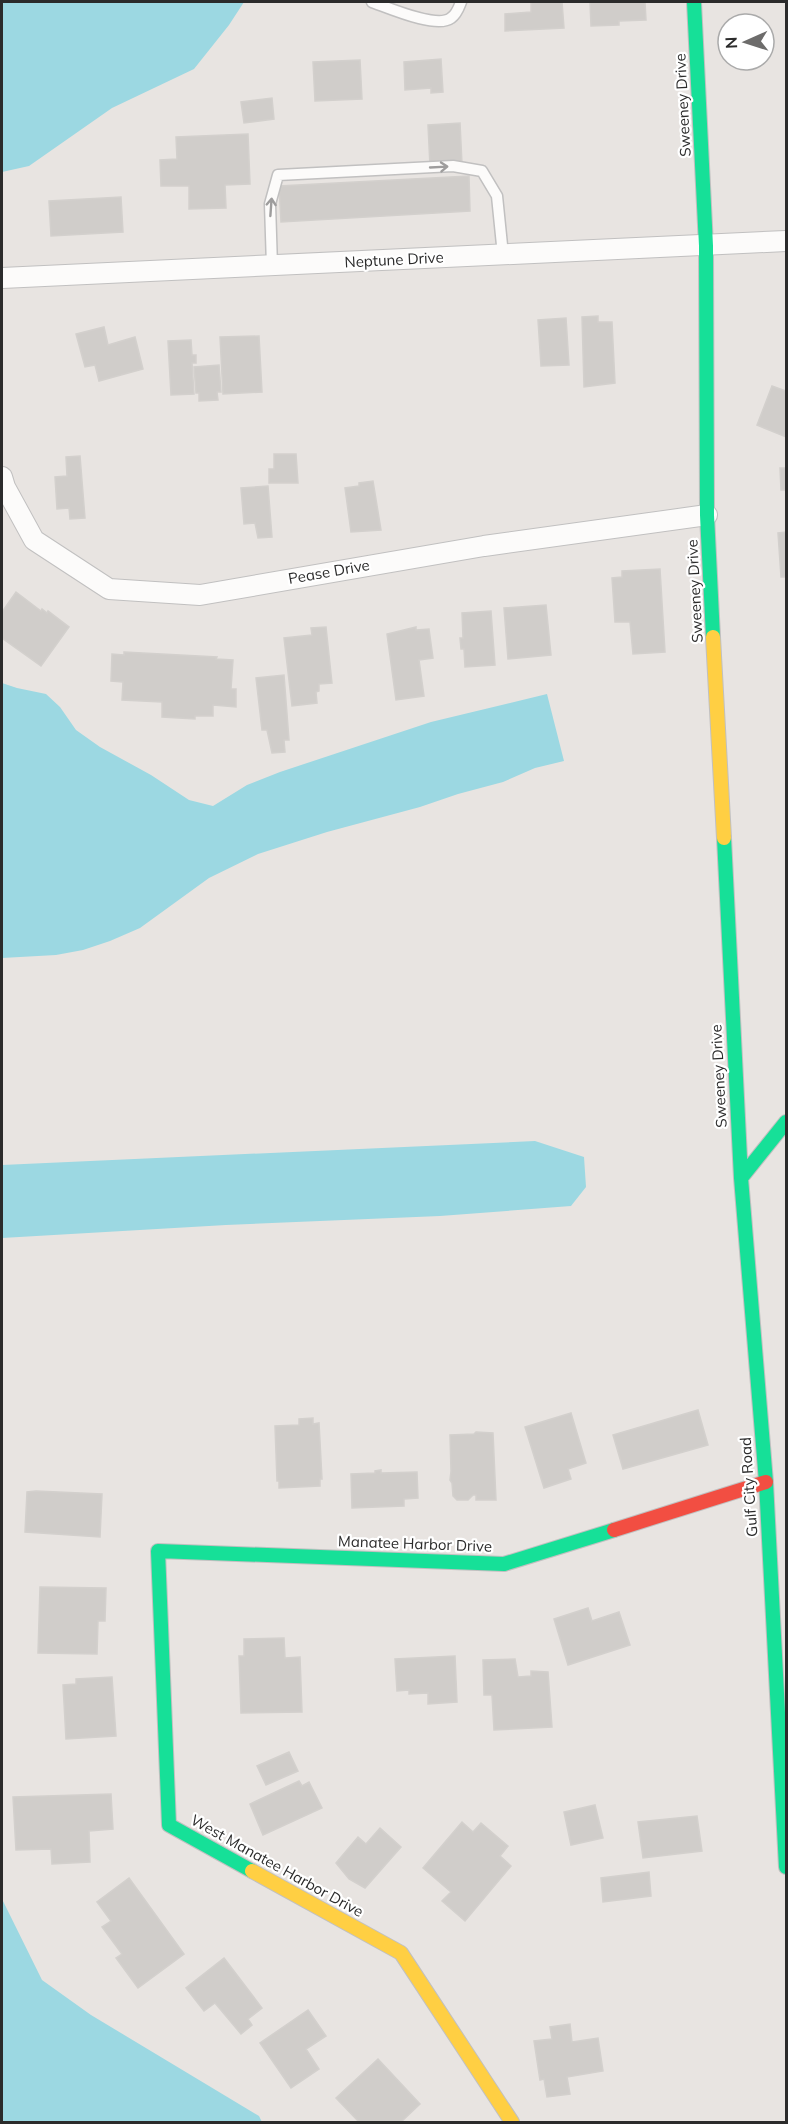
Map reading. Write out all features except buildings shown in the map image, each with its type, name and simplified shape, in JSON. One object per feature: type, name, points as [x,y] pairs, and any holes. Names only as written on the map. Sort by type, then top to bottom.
[{"type":"street","name":"Sweeney Drive","points":[[694,2],[706,246],[707,515],[741,1178]]},
{"type":"street","name":"Neptune Drive","points":[[2,278],[786,241]]},
{"type":"street","name":"Pease Drive","points":[[2,477],[5,487],[34,540],[109,589],[200,595],[484,546],[707,515]]},
{"type":"street","points":[[741,1178],[786,1122]]},
{"type":"street","name":"Gulf City Road","points":[[741,1178],[766,1482],[786,1867]]},
{"type":"street","name":"Manatee Harbor Drive","points":[[158,1551],[504,1564],[766,1482]]},
{"type":"street","name":"West Manatee Harbor Drive","points":[[158,1551],[169,1825],[401,1953],[512,2122]]},
{"type":"lane","points":[[372,2],[408,15],[440,22],[450,20],[457,13],[461,2]]},
{"type":"lane","points":[[272,266],[270,204],[278,175],[442,166],[482,171],[497,196],[503,255]]},
{"type":"water","points":[[2,2],[244,2],[194,69],[112,108],[29,166],[2,172]]},
{"type":"water","points":[[2,683],[46,694],[60,707],[76,730],[100,747],[151,775],[189,800],[213,806],[247,785],[280,772],[431,722],[547,694],[564,761],[535,768],[503,782],[258,854],[209,878],[140,928],[110,941],[83,950],[56,955],[2,958]]},
{"type":"water","points":[[535,1141],[584,1157],[586,1187],[571,1206],[440,1216],[2,1238],[2,1165]]},
{"type":"water","points":[[2,1899],[42,1980],[91,2015],[259,2116],[262,2122],[2,2122]]},
{"type":"traffic: fast","points":[[694,2],[706,246],[707,515],[713,637]]},
{"type":"traffic: fast","points":[[724,838],[741,1178]]},
{"type":"traffic: fast","points":[[786,1122],[741,1178],[766,1482],[786,1867]]},
{"type":"traffic: fast","points":[[252,1871],[169,1825],[158,1551],[504,1564],[614,1530]]},
{"type":"traffic: slow","points":[[713,637],[724,838]]},
{"type":"traffic: slow","points":[[252,1871],[401,1953],[512,2122]]},
{"type":"traffic: jam","points":[[614,1530],[766,1482]]}]
